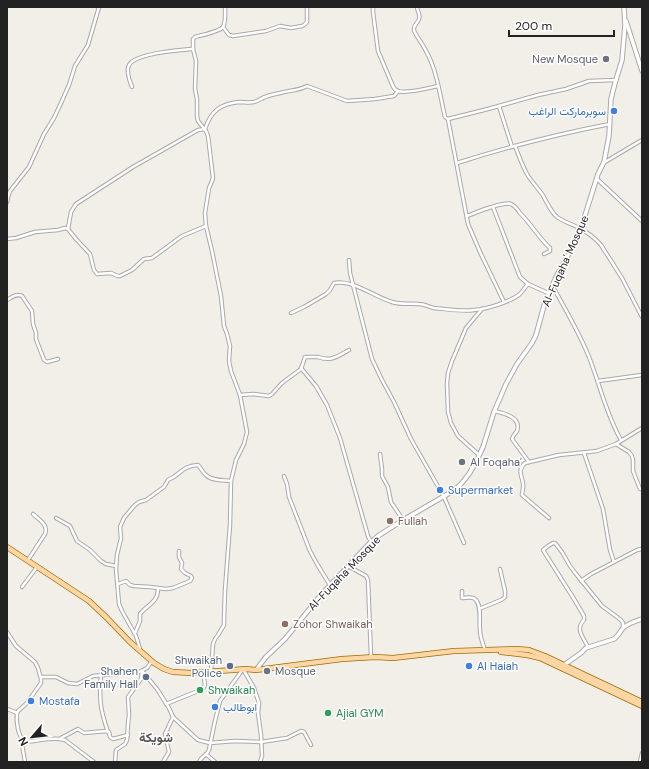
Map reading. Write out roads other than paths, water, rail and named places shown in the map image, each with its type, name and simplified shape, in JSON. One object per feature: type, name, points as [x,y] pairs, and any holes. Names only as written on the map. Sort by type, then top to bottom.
[{"type":"main road","points":[[7,547],[89,600],[141,652],[161,668],[173,672],[192,673],[243,669],[256,670],[371,657],[393,658],[454,651],[517,649],[529,650],[545,656],[642,702]]},
{"type":"main road","points":[[485,650],[540,658],[642,706]]},
{"type":"street","points":[[7,202],[10,191],[29,167],[37,147],[54,118],[69,85],[75,66],[88,45],[98,7]]},
{"type":"street","points":[[211,672],[215,639],[224,625],[224,602],[232,481],[236,460],[244,444],[247,432],[240,395],[229,361],[230,346],[224,326],[220,290],[206,226],[205,213],[212,178],[208,136],[198,121],[197,116],[197,99],[195,88],[196,62],[193,49],[193,39],[222,28],[224,24],[225,7]]},
{"type":"street","points":[[223,26],[229,35],[233,36],[266,31],[280,26],[291,28],[304,26],[307,22],[307,7]]},
{"type":"street","points":[[373,7],[378,51],[392,84],[398,91],[413,92],[438,86]]},
{"type":"street","points":[[417,7],[420,16],[414,27],[414,31],[430,57],[445,117],[448,119],[468,224],[504,302]]},
{"type":"street","points":[[624,9],[627,24],[642,71]]},
{"type":"street","name":"Al-Fuqaha' Mosque","points":[[256,670],[266,657],[285,639],[330,585],[371,542],[402,520],[444,497],[461,484],[469,474],[480,455],[494,411],[506,384],[536,335],[548,293],[581,228],[604,162],[609,136],[611,99],[622,60],[625,25],[624,9]]},
{"type":"street","points":[[132,87],[128,67],[134,60],[175,50],[193,49]]},
{"type":"street","points":[[448,119],[566,89],[589,81],[616,80]]},
{"type":"street","points":[[204,129],[210,118],[220,107],[238,102],[255,101],[280,92],[297,90],[307,86],[347,101],[394,96],[398,91]]},
{"type":"street","points":[[499,106],[521,162],[550,209],[556,216],[581,228],[597,240],[622,278],[642,317]]},
{"type":"street","points":[[457,163],[592,127],[610,124]]},
{"type":"street","points":[[204,129],[198,130],[133,167],[76,204],[71,212],[68,228],[90,254],[96,274],[111,273],[120,276],[132,270],[144,259],[152,258],[182,236],[206,226]]},
{"type":"street","points":[[604,162],[642,140]]},
{"type":"street","points":[[597,179],[642,221]]},
{"type":"street","points":[[467,216],[486,208],[510,204],[517,208],[550,248],[550,251],[544,254]]},
{"type":"street","points":[[493,207],[522,280],[548,293]]},
{"type":"street","points":[[7,239],[16,238],[35,232],[68,228]]},
{"type":"street","points":[[349,260],[350,274],[372,359],[411,439],[444,497],[464,543]]},
{"type":"street","points":[[291,312],[304,307],[326,294],[334,283],[340,282],[353,285],[387,300],[401,304],[421,304],[460,310],[473,310],[504,302],[514,298],[522,292],[528,284]]},
{"type":"street","points":[[552,285],[581,338],[598,381],[603,400],[621,440]]},
{"type":"street","points":[[7,300],[18,294],[21,295],[32,311],[36,339],[44,360],[47,362],[58,359]]},
{"type":"street","points":[[480,455],[458,436],[451,423],[448,412],[448,373],[466,328],[483,308]]},
{"type":"street","points":[[240,395],[253,394],[267,397],[270,396],[280,385],[301,368],[305,357],[331,359],[349,350]]},
{"type":"street","points":[[301,368],[316,386],[330,412],[340,438],[371,542]]},
{"type":"street","points":[[598,381],[642,374]]},
{"type":"street","points":[[494,411],[507,414],[515,420],[518,428],[512,439],[529,462]]},
{"type":"street","points":[[549,518],[522,495],[523,488],[521,468],[526,463],[560,455],[597,451],[616,444],[642,428]]},
{"type":"street","points":[[616,444],[629,452],[632,456],[633,472],[640,489],[642,489]]},
{"type":"street","points":[[584,452],[603,509],[610,550],[614,562]]},
{"type":"street","points":[[380,454],[382,476],[388,487],[391,502],[402,520]]},
{"type":"street","points":[[141,652],[135,633],[119,604],[116,566],[121,538],[120,527],[129,511],[139,502],[146,500],[164,487],[167,481],[188,467],[196,464],[200,466],[205,475],[209,478],[232,481]]},
{"type":"street","points":[[284,476],[289,497],[310,551],[330,585]]},
{"type":"street","points":[[28,560],[45,534],[46,530],[45,526],[33,514]]},
{"type":"street","points":[[56,518],[70,526],[77,541],[90,550],[101,561],[106,564],[116,566]]},
{"type":"street","points":[[588,647],[579,628],[580,624],[584,620],[584,617],[543,550],[550,544],[555,544],[562,552],[570,566],[602,606],[621,620],[623,623],[623,628]]},
{"type":"street","points":[[582,581],[591,574],[637,550],[642,549]]},
{"type":"street","points":[[118,584],[125,581],[134,586],[166,589],[173,588],[190,581],[190,575],[181,569],[182,563],[179,557],[179,551]]},
{"type":"street","points":[[22,587],[38,566]]},
{"type":"street","points":[[348,566],[366,576],[368,580],[371,657]]},
{"type":"street","points":[[479,609],[505,597],[500,568]]},
{"type":"street","points":[[135,633],[140,620],[140,614],[154,601],[158,594],[158,588]]},
{"type":"street","points":[[462,591],[462,598],[475,599],[479,609],[480,633],[485,650]]},
{"type":"street","points":[[564,665],[581,653],[584,649],[614,639],[623,628],[642,619]]},
{"type":"street","points":[[7,632],[16,646],[35,662],[41,677],[41,683],[26,704],[18,710],[17,713],[25,762]]},
{"type":"street","points":[[41,677],[56,677],[75,685],[93,676],[142,671],[147,668],[152,661]]},
{"type":"street","points":[[199,762],[209,750],[220,701],[243,669],[254,688],[259,703],[258,713],[262,756],[260,762]]},
{"type":"street","points":[[142,671],[157,689],[173,717],[198,740],[210,743],[235,741],[261,742],[287,738],[301,731],[304,732],[311,745]]},
{"type":"street","points":[[115,762],[116,750],[125,744],[128,735],[128,697],[141,679],[142,671]]},
{"type":"street","points":[[166,704],[203,689],[205,685],[203,672]]},
{"type":"street","points":[[101,675],[101,706],[110,737],[113,739],[128,735]]},
{"type":"street","points":[[7,709],[17,713]]},
{"type":"street","points":[[163,762],[169,752],[165,734],[173,717]]},
{"type":"street","points":[[20,736],[24,742],[60,739],[78,730],[84,732],[109,732]]},
{"type":"street","points":[[60,739],[69,742],[94,762]]},
{"type":"street","points":[[640,762],[642,753]]},
{"type":"street","points":[[206,754],[215,762]]},
{"type":"place","name":"New Mosque","points":[[606,59]]},
{"type":"place","name":"سوبرماركت الراغب","points":[[614,111]]},
{"type":"place","name":"Al Foqaha'","points":[[462,462]]},
{"type":"place","name":"Supermarket","points":[[440,490]]},
{"type":"place","name":"Fullah","points":[[390,521]]},
{"type":"place","name":"Zohor Shwaikah","points":[[285,624]]},
{"type":"place","name":"Shwaikah Police","points":[[230,666]]},
{"type":"place","name":"Al Haiah","points":[[469,666]]},
{"type":"place","name":"Mosque","points":[[267,671]]},
{"type":"place","name":"Shahen Family Hall","points":[[146,677]]},
{"type":"place","name":"Shwaikah","points":[[200,690]]},
{"type":"place","name":"Mostafa","points":[[31,701]]},
{"type":"place","name":"ابوطالب","points":[[215,707]]},
{"type":"place","name":"Ajial GYM","points":[[328,713]]},
{"type":"district","name":"شويكة","points":[[156,737]]}]
